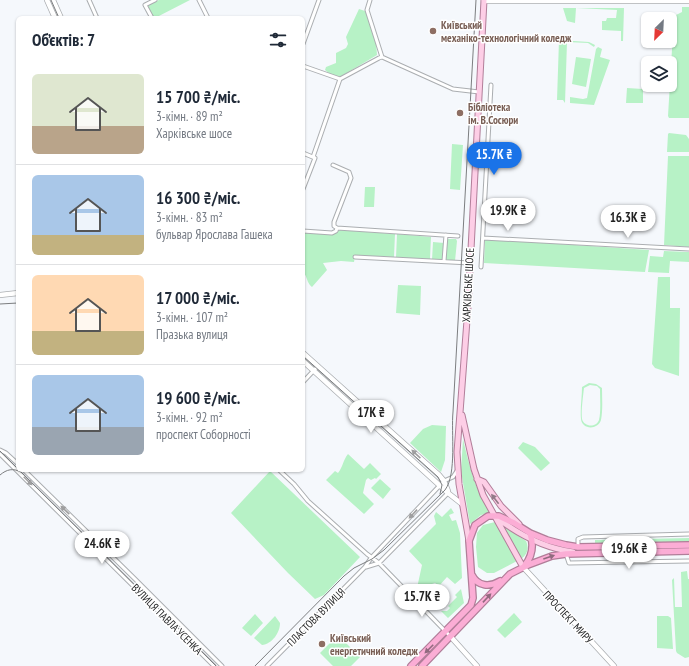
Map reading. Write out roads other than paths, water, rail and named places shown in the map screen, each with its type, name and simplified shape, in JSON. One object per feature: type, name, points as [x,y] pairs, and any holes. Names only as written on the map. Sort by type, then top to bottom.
[{"type":"highway","points":[[411,666],[471,605],[473,598],[469,541],[475,525],[480,521],[494,515],[507,519],[530,533],[577,550],[689,551]]},
{"type":"highway","points":[[523,567],[528,561],[532,552],[532,539],[530,533]]},
{"type":"highway","points":[[471,573],[475,581],[485,585],[496,584],[523,567],[552,556],[566,554],[577,550],[689,545]]},
{"type":"highway","points":[[422,666],[505,578]]},
{"type":"main road","name":"ХАРКІВСЬКЕ ШОСЕ","points":[[469,541],[462,504],[457,452],[470,263],[484,1]]},
{"type":"main road","name":"ХАРКІВСЬКЕ ШОСЕ","points":[[461,402],[466,437],[477,479],[483,495],[523,567]]},
{"type":"main road","points":[[477,479],[484,482],[500,506],[530,533]]},
{"type":"main road","points":[[494,515],[514,530],[553,548],[577,550]]},
{"type":"street","points":[[47,0],[54,16]]},
{"type":"street","points":[[53,0],[60,16]]},
{"type":"street","points":[[89,0],[96,16]]},
{"type":"street","points":[[151,16],[145,4],[155,0]]},
{"type":"street","points":[[199,0],[207,16]]},
{"type":"street","points":[[305,39],[320,0]]},
{"type":"street","points":[[370,0],[367,10],[382,57]]},
{"type":"street","points":[[484,1],[689,1]]},
{"type":"street","points":[[305,183],[340,79],[379,58],[382,57],[453,88],[479,92]]},
{"type":"street","points":[[305,67],[340,79]]},
{"type":"street","name":"ХАРКІВСЬКЕ ШОСЕ","points":[[481,267],[491,85]]},
{"type":"street","points":[[305,154],[314,157]]},
{"type":"street","points":[[333,165],[349,172],[351,178],[334,222],[334,226],[337,228]]},
{"type":"street","points":[[305,231],[332,233],[336,231],[337,228]]},
{"type":"street","points":[[337,228],[458,236]]},
{"type":"street","points":[[444,261],[446,235]]},
{"type":"street","points":[[483,238],[689,249]]},
{"type":"street","points":[[355,257],[470,263]]},
{"type":"street","points":[[0,295],[16,293]]},
{"type":"street","points":[[305,355],[444,481],[448,493]]},
{"type":"street","points":[[305,363],[462,504]]},
{"type":"street","points":[[305,380],[318,366]]},
{"type":"street","points":[[0,450],[6,453],[16,462]]},
{"type":"street","name":"ВУЛИЦЯ ПАВЛА УСЕНКА","points":[[0,454],[16,470]]},
{"type":"street","name":"ПЛАСТОВА ВУЛИЦЯ","points":[[267,666],[365,567],[371,558],[440,485],[444,481],[453,477],[458,470]]},
{"type":"street","name":"ВУЛИЦЯ ПАВЛА УСЕНКА","points":[[18,472],[214,666]]},
{"type":"street","name":"ВУЛИЦЯ ПАВЛА УСЕНКА","points":[[26,472],[134,577],[222,666]]},
{"type":"street","points":[[281,472],[294,484],[308,501],[371,558],[379,563],[446,631],[477,666]]},
{"type":"street","name":"ПЛАСТОВА ВУЛИЦЯ","points":[[365,567],[379,563],[448,493]]},
{"type":"street","points":[[577,550],[578,540],[583,537],[689,534]]},
{"type":"street","points":[[566,554],[570,563],[689,561]]},
{"type":"street","name":"ПРОСПЕКТ МИРУ","points":[[523,567],[614,666]]},
{"type":"tram line","points":[[51,0],[58,16]]},
{"type":"tram line","points":[[255,666],[344,576],[354,568],[372,559],[384,550],[445,490],[449,483],[453,452],[453,412],[476,0]]},
{"type":"tram line","points":[[0,304],[16,303]]},
{"type":"tram line","points":[[305,358],[438,477],[442,485],[440,494]]},
{"type":"tram line","points":[[0,451],[16,467]]},
{"type":"tram line","points":[[0,475],[5,471],[16,470]]},
{"type":"tram line","points":[[21,472],[216,666]]},
{"type":"place","name":"Київський механіко-технологічний коледж","points":[[433,31]]},
{"type":"place","name":"Бібліотека ім. В.Сосюри","points":[[460,113]]},
{"type":"place","name":"Київський енергетичний коледж","points":[[322,644]]}]
